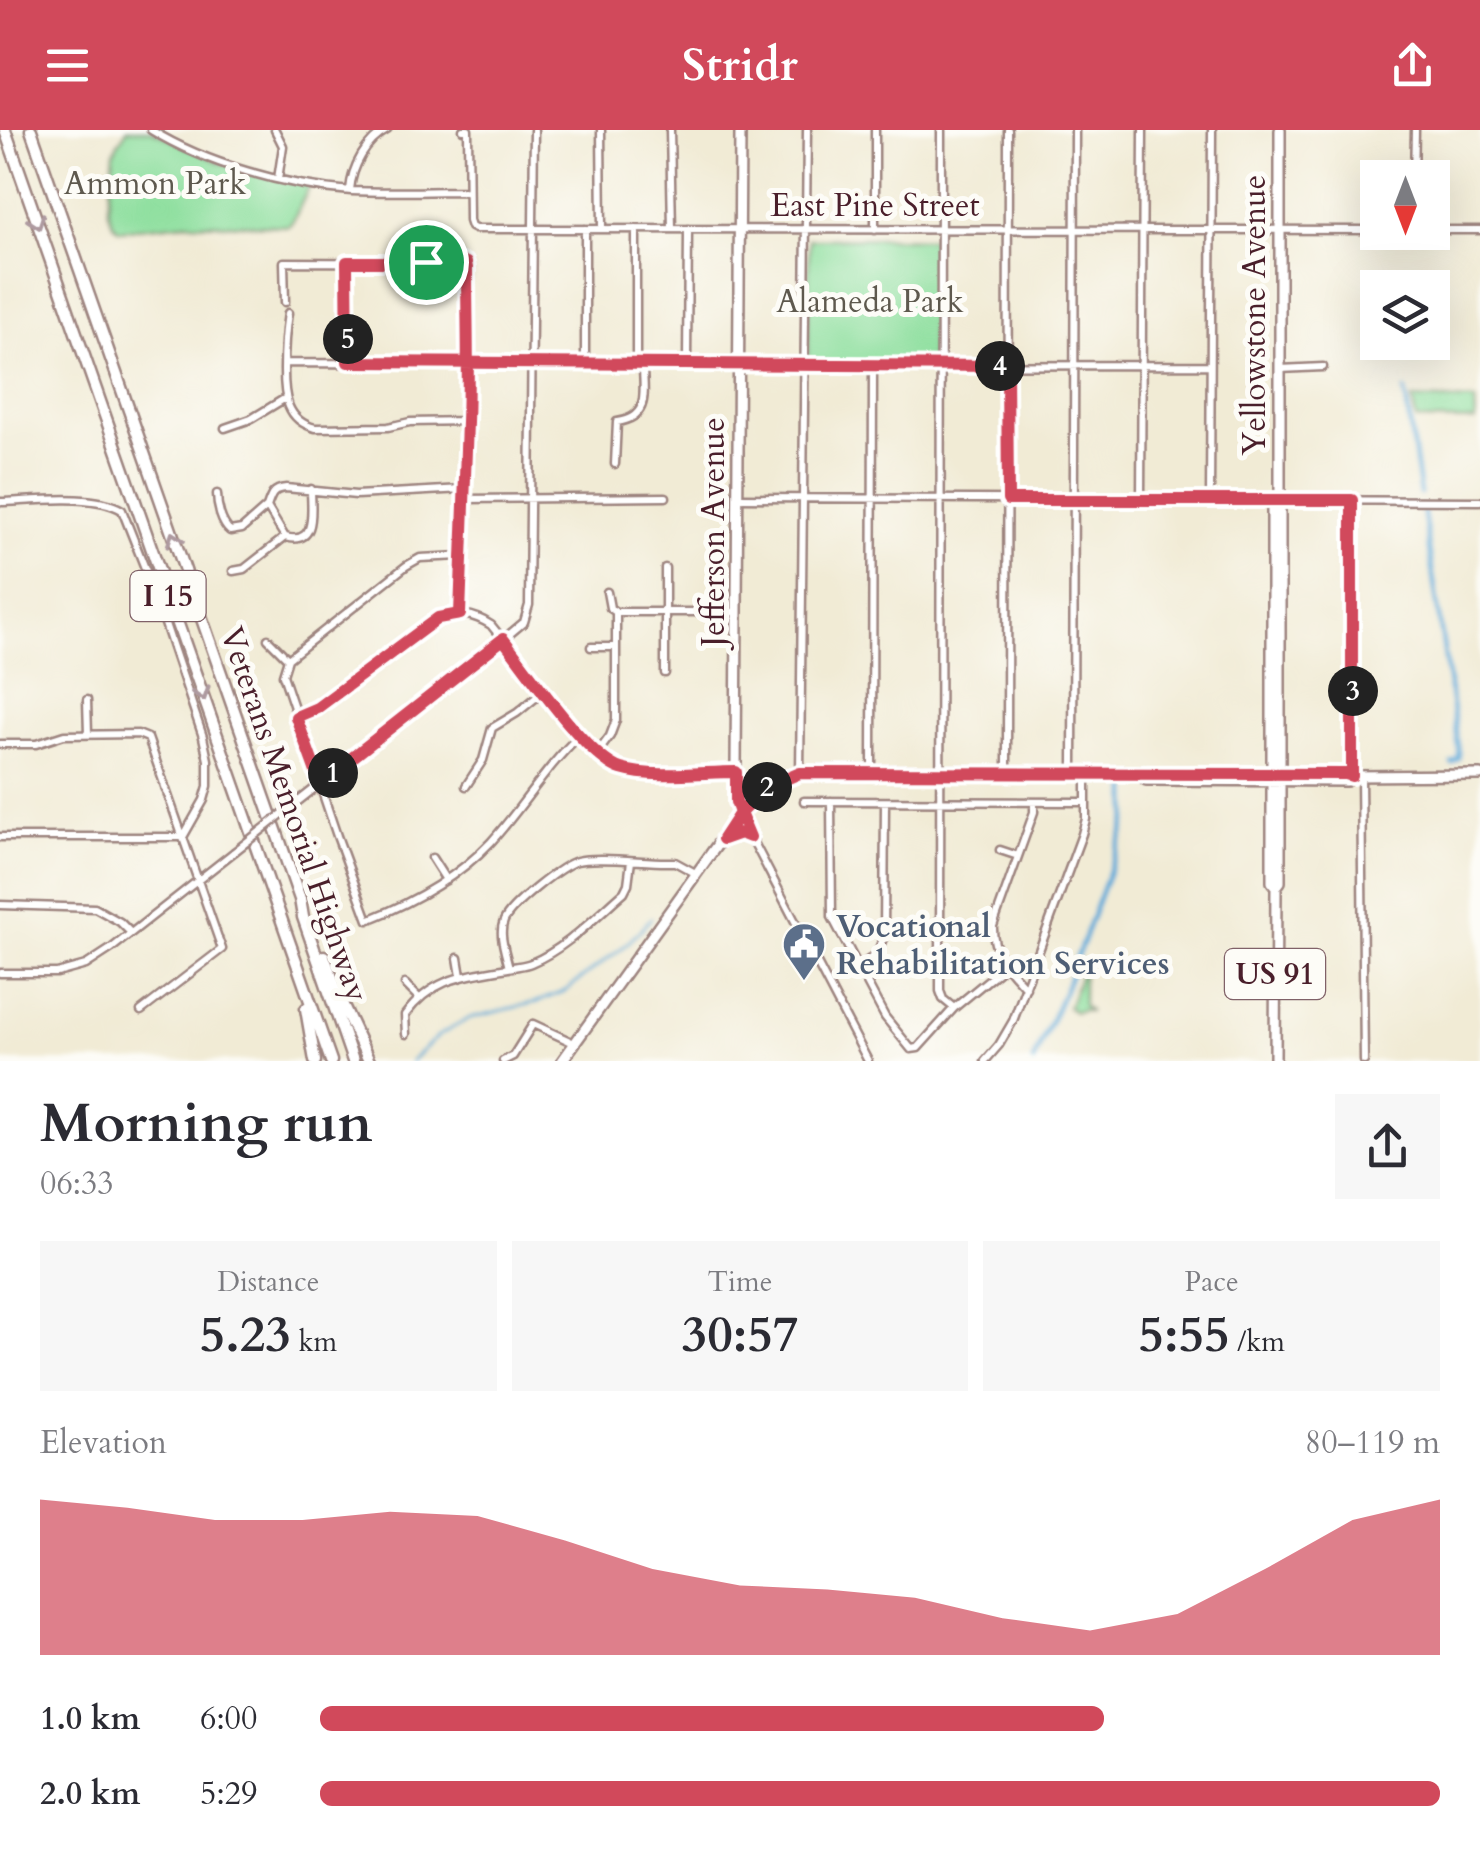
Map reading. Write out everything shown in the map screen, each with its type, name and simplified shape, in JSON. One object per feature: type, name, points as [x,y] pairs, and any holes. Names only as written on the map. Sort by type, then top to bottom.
[{"type":"highway","name":"Veterans Memorial Highway","points":[[4,130],[331,1061]]},
{"type":"highway","name":"Veterans Memorial Highway","points":[[31,130],[353,1061]]},
{"type":"highway","points":[[300,900],[369,1061]]},
{"type":"highway","points":[[294,959],[315,1061]]},
{"type":"main road","name":"Jefferson Avenue","points":[[740,130],[736,772],[740,813]]},
{"type":"main road","name":"Yellowstone Avenue","points":[[1275,1061],[1272,510],[1278,500],[1280,130]]},
{"type":"main road","points":[[736,772],[744,784],[765,788]]},
{"type":"main road","points":[[562,1061],[740,813],[765,788],[800,773],[1086,772],[1276,777],[1480,774]]},
{"type":"main road","points":[[723,839],[740,833],[750,837]]},
{"type":"street","points":[[151,130],[221,163],[278,179],[350,190],[468,191],[466,130]]},
{"type":"street","points":[[276,130],[283,146],[278,179]]},
{"type":"street","points":[[350,190],[360,160],[372,141],[387,130]]},
{"type":"street","points":[[0,972],[57,972],[80,968],[100,957],[524,622],[529,603],[532,497],[534,130]]},
{"type":"street","points":[[601,130],[602,229]]},
{"type":"street","points":[[670,130],[672,229]]},
{"type":"street","points":[[800,773],[807,130]]},
{"type":"street","points":[[874,230],[875,130]]},
{"type":"street","points":[[941,130],[940,991],[954,1008]]},
{"type":"street","points":[[1008,130],[1008,772]]},
{"type":"street","points":[[1073,772],[1076,130]]},
{"type":"street","points":[[1141,500],[1143,130]]},
{"type":"street","points":[[1210,500],[1212,130]]},
{"type":"street","points":[[1414,130],[1414,160]]},
{"type":"street","name":"East Pine Street","points":[[468,191],[471,227],[1360,230]]},
{"type":"street","points":[[585,229],[585,365]]},
{"type":"street","points":[[614,464],[617,422],[632,420],[643,402],[636,229]]},
{"type":"street","points":[[688,229],[688,365]]},
{"type":"street","points":[[1450,230],[1480,230]]},
{"type":"street","points":[[285,302],[284,262],[466,263],[468,364],[460,614]]},
{"type":"street","points":[[347,262],[348,362]]},
{"type":"street","points":[[288,312],[284,399],[305,425],[388,427],[410,422],[467,421]]},
{"type":"street","points":[[284,363],[1210,365]]},
{"type":"street","points":[[872,772],[873,366]]},
{"type":"street","points":[[1279,369],[1324,367]]},
{"type":"street","points":[[225,428],[251,420],[284,399]]},
{"type":"street","points":[[217,494],[217,504],[230,531],[242,529],[267,507],[277,489],[339,488],[356,495],[463,489]]},
{"type":"street","points":[[234,571],[244,569],[285,536],[301,538],[308,532],[311,489]]},
{"type":"street","points":[[463,499],[666,497]]},
{"type":"street","points":[[739,498],[1480,501]]},
{"type":"street","points":[[1352,500],[1364,1061]]},
{"type":"street","points":[[0,502],[104,501],[122,510],[128,520],[196,714],[208,760],[204,800],[183,837]]},
{"type":"street","points":[[267,507],[285,536]]},
{"type":"street","points":[[461,556],[420,558],[406,566],[288,659],[283,675],[368,920],[456,875],[491,842],[580,735]]},
{"type":"street","points":[[665,568],[665,674]]},
{"type":"street","points":[[607,592],[610,608],[616,612],[738,612]]},
{"type":"street","points":[[596,754],[616,720],[616,612]]},
{"type":"street","points":[[296,717],[317,708],[438,618],[478,616],[492,625],[607,763],[635,772],[736,772]]},
{"type":"street","points":[[268,638],[288,659]]},
{"type":"street","points":[[591,647],[615,647]]},
{"type":"street","points":[[466,786],[483,760],[492,728],[517,714],[544,691]]},
{"type":"street","points":[[88,700],[88,734]]},
{"type":"street","points":[[0,744],[36,744],[64,734],[138,734],[148,738],[222,949],[142,1011]]},
{"type":"street","points":[[985,1061],[1013,1022],[1082,834],[1086,772]]},
{"type":"street","points":[[804,801],[1086,802]]},
{"type":"street","points":[[831,802],[832,916],[885,1017],[911,1049]]},
{"type":"street","points":[[860,966],[876,954],[884,936],[885,802]]},
{"type":"street","points":[[1026,988],[995,950],[994,926],[1034,803]]},
{"type":"street","points":[[740,813],[868,1061]]},
{"type":"street","points":[[0,837],[183,837]]},
{"type":"street","points":[[1000,850],[1018,856]]},
{"type":"street","points":[[432,858],[446,880]]},
{"type":"street","points":[[509,968],[503,922],[562,867],[577,861],[675,862],[696,874]]},
{"type":"street","points":[[406,1034],[405,1014],[418,998],[445,981],[527,966],[557,950],[624,892],[632,861]]},
{"type":"street","points":[[0,904],[95,908],[120,922],[130,933]]},
{"type":"street","points":[[458,958],[461,976]]},
{"type":"street","points":[[911,1049],[918,1048],[954,1008],[1005,966]]},
{"type":"street","points":[[405,984],[418,998]]},
{"type":"street","points":[[503,1061],[512,1056],[533,1024],[575,1044]]},
{"type":"street","points":[[906,1058],[911,1049]]},
{"type":"green space","name":"Ammon Park","points":[[127,130],[151,130],[221,163],[310,185],[288,226],[186,223],[119,230],[108,209],[114,153]]},
{"type":"green space","name":"Alameda Park","points":[[809,239],[932,239],[931,364],[808,363]]},
{"type":"green space","points":[[1412,399],[1475,401],[1476,421],[1416,420]]},
{"type":"green space","points":[[1081,971],[1083,1005],[1090,1012],[1074,1012],[1068,1007]]},
{"type":"waterway","points":[[1405,391],[1420,494]]},
{"type":"waterway","points":[[1423,508],[1459,753],[1452,763]]},
{"type":"waterway","points":[[1033,1061],[1065,989],[1123,833],[1128,814],[1128,784]]},
{"type":"waterway","points":[[411,1061],[438,1036],[470,1018],[565,991],[627,944],[651,918]]},
{"type":"place","name":"Vocational Rehabilitation Services","points":[[804,982]]},
{"type":"route","points":[[426,262],[347,262],[348,362],[468,364],[585,365],[1007,366],[1008,500],[1352,500],[1352,776],[800,773],[765,788],[740,813],[750,837],[740,833],[723,839],[740,813],[736,772],[635,772],[607,763],[503,639],[320,783],[296,717],[317,708],[438,618],[460,614],[467,421],[468,364],[467,268],[461,262],[426,262]]}]
